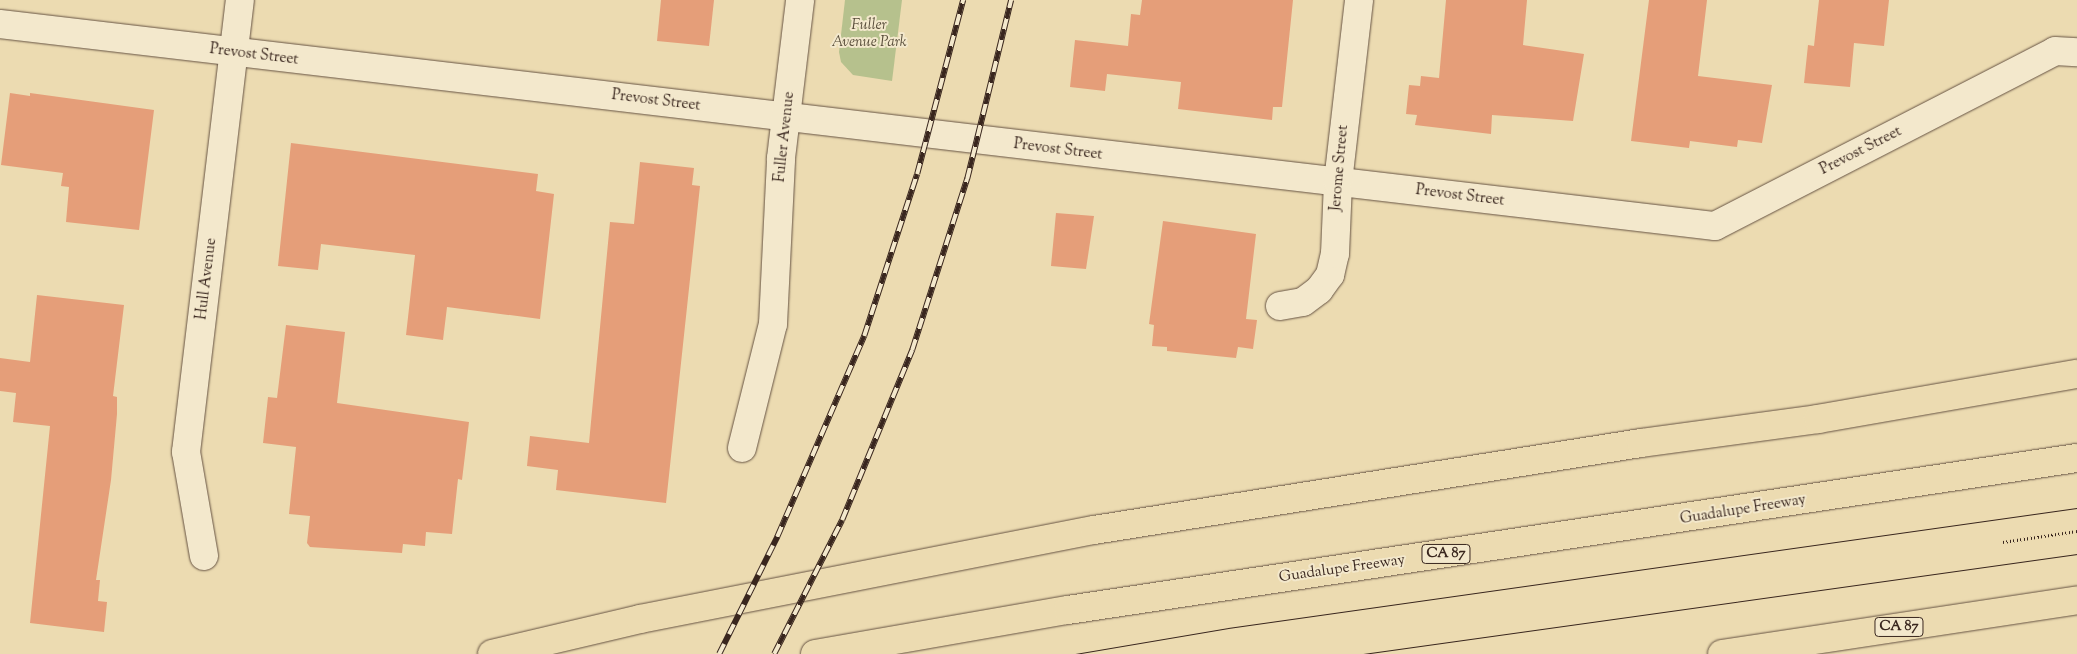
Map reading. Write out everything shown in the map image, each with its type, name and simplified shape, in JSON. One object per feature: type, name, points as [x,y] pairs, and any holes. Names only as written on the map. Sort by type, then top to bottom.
[{"type":"highway","points":[[1641,442],[2077,355]]},
{"type":"highway","points":[[492,654],[659,615],[1094,530],[1641,442],[1818,419],[2077,374]]},
{"type":"highway","name":"Guadalupe Freeway","points":[[815,654],[1068,610],[2077,458]]},
{"type":"highway","name":"CA 87","points":[[1722,654],[2077,600]]},
{"type":"street","name":"Hull Avenue","points":[[204,556],[186,452],[240,0]]},
{"type":"street","name":"Fuller Avenue","points":[[742,448],[772,324],[781,158],[800,0]]},
{"type":"street","name":"Jerome Street","points":[[1280,306],[1304,302],[1319,290],[1330,275],[1335,254],[1338,182],[1359,0]]},
{"type":"street","name":"Prevost Street","points":[[0,24],[1715,226],[2055,51],[2077,52]]},
{"type":"path","points":[[2003,542],[2077,530]]},
{"type":"green space","name":"Fuller Avenue Park","points":[[845,0],[902,0],[892,81],[853,75],[841,62],[839,52]]},
{"type":"building","points":[[661,0],[714,0],[709,46],[657,41]]},
{"type":"building","points":[[1142,0],[1293,0],[1282,107],[1273,107],[1272,120],[1178,109],[1181,82],[1107,74],[1105,91],[1070,87],[1075,40],[1128,46],[1131,14],[1140,15]]},
{"type":"building","points":[[1446,0],[1527,0],[1523,45],[1584,54],[1573,121],[1492,115],[1491,134],[1415,125],[1417,115],[1406,114],[1409,85],[1420,86],[1421,76],[1439,78]]},
{"type":"building","points":[[1649,0],[1707,0],[1698,76],[1772,85],[1762,143],[1738,140],[1737,147],[1690,141],[1689,148],[1631,141]]},
{"type":"building","points":[[1819,0],[1889,0],[1884,46],[1854,43],[1850,87],[1804,83],[1808,45],[1814,46]]},
{"type":"building","points":[[10,93],[30,96],[30,93],[154,110],[139,230],[66,222],[69,187],[61,186],[63,173],[1,165]]},
{"type":"building","points":[[291,143],[538,174],[536,191],[554,194],[540,319],[447,307],[443,340],[406,335],[415,255],[321,244],[318,270],[278,266]]},
{"type":"building","points":[[640,162],[694,168],[692,185],[700,186],[666,503],[556,490],[558,470],[527,466],[530,436],[589,443],[610,222],[634,224]]},
{"type":"building","points":[[1056,213],[1094,216],[1086,269],[1051,266]]},
{"type":"building","points":[[1163,221],[1256,234],[1246,319],[1257,320],[1253,349],[1238,347],[1236,358],[1167,351],[1167,347],[1152,346],[1154,325],[1149,324]]},
{"type":"building","points":[[37,295],[124,305],[113,396],[117,397],[117,414],[111,480],[96,580],[100,580],[98,601],[107,602],[104,632],[30,623],[50,426],[13,422],[16,393],[0,391],[0,358],[30,362]]},
{"type":"building","points":[[286,325],[345,332],[337,403],[469,422],[462,480],[458,479],[452,534],[426,532],[425,546],[403,544],[402,553],[310,547],[307,543],[310,516],[289,514],[296,447],[263,443],[268,397],[277,398]]},
{"type":"tram line","points":[[1075,654],[1228,628],[2077,508]]},
{"type":"tram line","points":[[1363,654],[2077,554]]},
{"type":"railway","points":[[719,654],[777,537],[864,336],[917,174],[963,0]]},
{"type":"railway","points":[[774,654],[842,520],[912,350],[967,179],[1011,0]]}]
